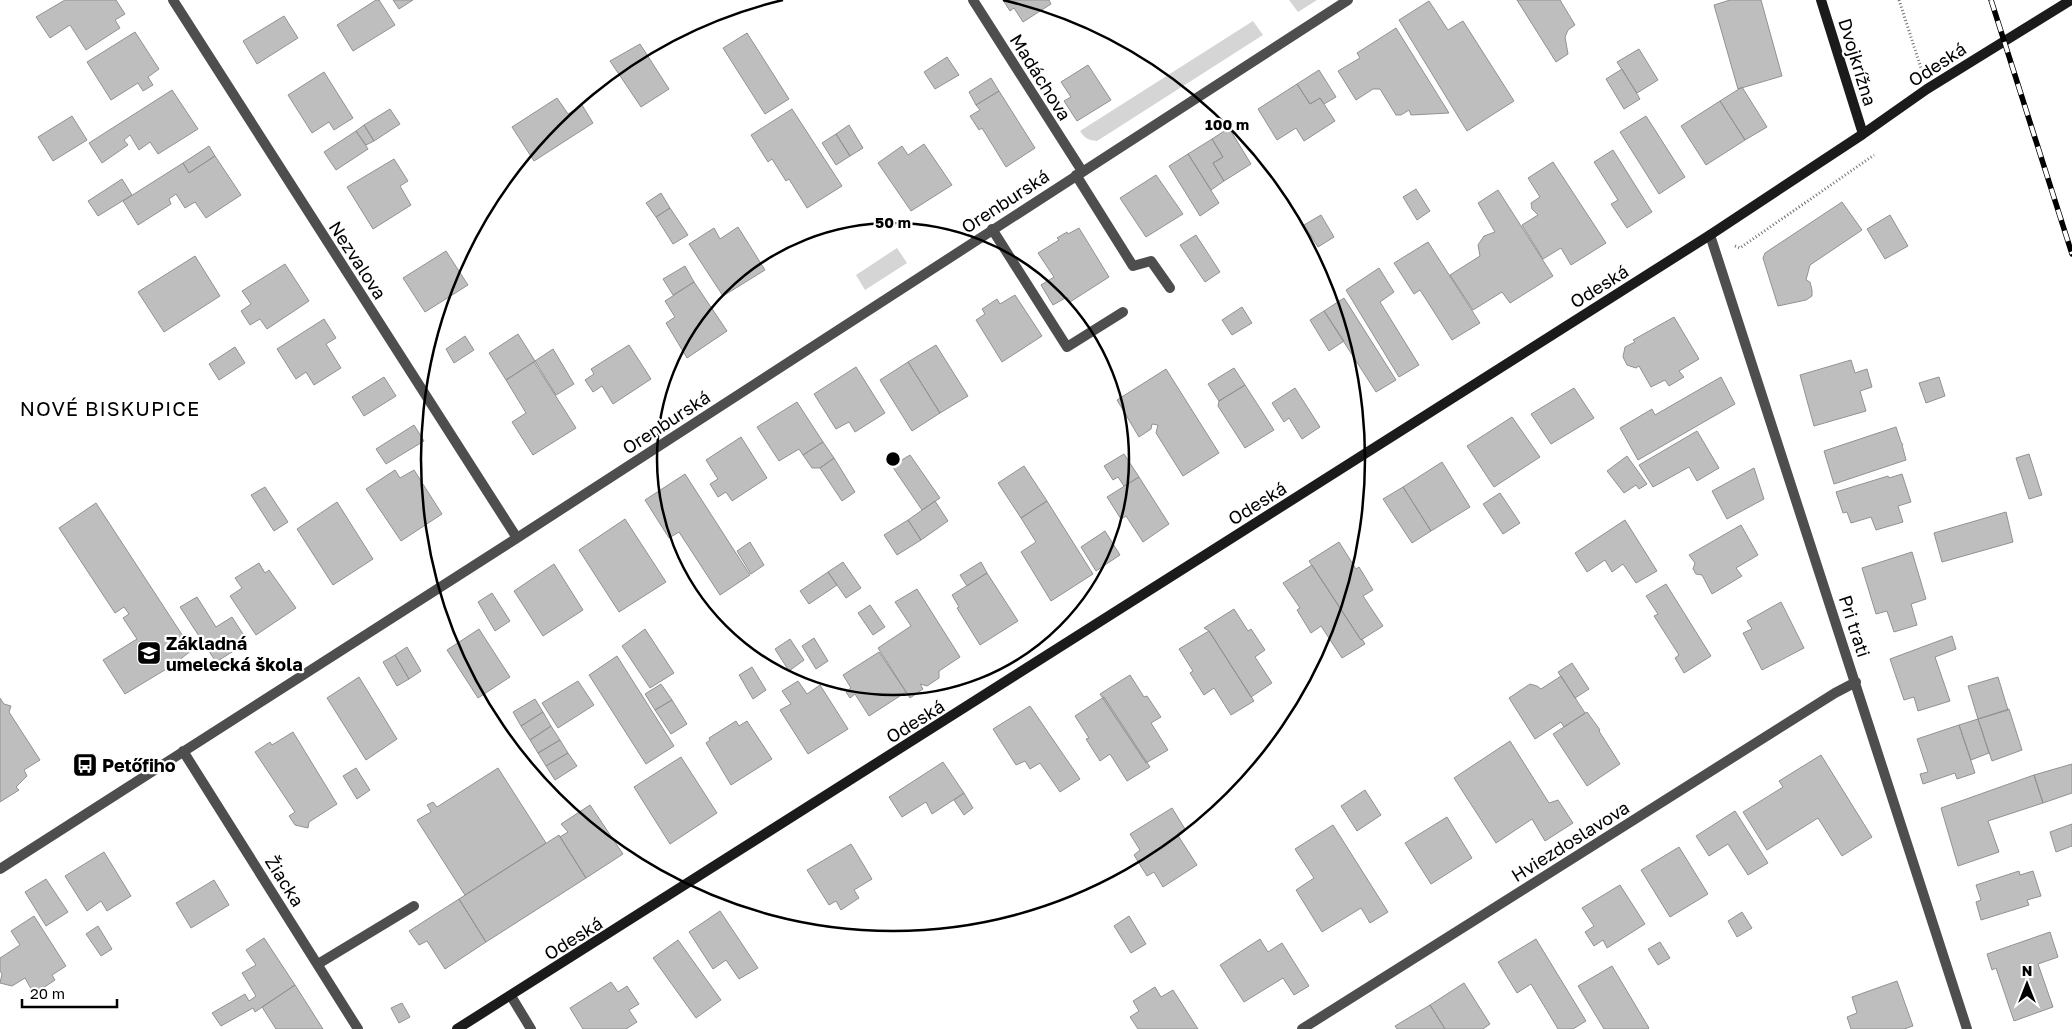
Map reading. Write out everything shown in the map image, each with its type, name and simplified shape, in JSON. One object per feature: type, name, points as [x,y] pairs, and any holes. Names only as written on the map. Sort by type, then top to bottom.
[{"type":"street","name":"Nezvalova","points":[[173,0],[516,538]]},
{"type":"street","name":"Madáchova","points":[[974,0],[1133,266],[1151,261],[1170,288]]},
{"type":"street","name":"Orenburská","points":[[0,868],[516,538],[1348,0]]},
{"type":"street","name":"Dvojkrížna","points":[[1821,0],[1863,134]]},
{"type":"street","name":"Odeská","points":[[457,1029],[1710,235],[1863,134],[1927,89],[2070,0]]},
{"type":"street","points":[[992,229],[1067,347],[1123,312]]},
{"type":"street","name":"Pri trati","points":[[1710,235],[1967,1029]]},
{"type":"street","name":"Hviezdoslavova","points":[[1302,1029],[1835,693],[1856,682]]},
{"type":"street","name":"Žiacka","points":[[183,751],[358,1029]]},
{"type":"street","points":[[318,964],[414,906]]},
{"type":"street","points":[[511,996],[531,1029]]},
{"type":"path","points":[[1899,0],[1915,51]]},
{"type":"shaded area","points":[[1289,0],[1317,0],[1298,12]]},
{"type":"shaded area","points":[[1253,21],[1263,35],[1097,141],[1087,139],[1080,131]]},
{"type":"shaded area","points":[[897,248],[907,263],[865,290],[856,275]]},
{"type":"building","points":[[65,0],[116,0],[125,14],[115,20],[120,28],[86,50],[70,25],[50,38],[36,17]]},
{"type":"building","points":[[376,0],[379,0],[395,25],[353,51],[337,25]]},
{"type":"building","points":[[393,0],[413,0],[399,9]]},
{"type":"building","points":[[1003,0],[1049,0],[1051,4],[1023,22],[1014,8],[1010,11]]},
{"type":"building","points":[[1517,0],[1560,0],[1575,25],[1568,30],[1565,37],[1568,54],[1556,62]]},
{"type":"building","points":[[1730,0],[1761,0],[1782,76],[1738,89],[1714,5]]},
{"type":"building","points":[[1429,1],[1448,30],[1463,21],[1514,101],[1467,131],[1399,20]]},
{"type":"building","points":[[284,16],[298,38],[257,64],[243,41]]},
{"type":"building","points":[[1396,28],[1449,113],[1411,115],[1409,110],[1401,115],[1396,115],[1380,89],[1373,89],[1356,100],[1338,71],[1360,58],[1357,53]]},
{"type":"building","points":[[135,32],[159,69],[148,77],[153,85],[143,91],[138,83],[111,100],[87,62]]},
{"type":"building","points":[[747,33],[789,99],[765,114],[723,48]]},
{"type":"building","points":[[640,44],[669,89],[641,107],[610,61]]},
{"type":"building","points":[[1639,49],[1658,80],[1637,93],[1617,62]]},
{"type":"building","points":[[947,57],[959,75],[935,89],[924,72]]},
{"type":"building","points":[[1088,65],[1111,100],[1077,121],[1064,101],[1071,97],[1061,82]]},
{"type":"building","points":[[1622,69],[1640,99],[1624,109],[1606,79]]},
{"type":"building","points":[[1319,70],[1336,97],[1324,104],[1320,98],[1310,104],[1297,84]]},
{"type":"building","points":[[324,72],[353,118],[334,130],[329,122],[312,133],[288,95]]},
{"type":"building","points":[[991,78],[999,91],[976,105],[969,92]]},
{"type":"building","points":[[1297,84],[1310,104],[1320,98],[1335,121],[1304,141],[1296,128],[1277,140],[1258,109]]},
{"type":"building","points":[[1742,87],[1767,127],[1745,140],[1720,101]]},
{"type":"building","points":[[172,90],[198,129],[158,154],[150,142],[139,150],[130,135],[124,140],[128,145],[102,163],[89,143]]},
{"type":"building","points":[[999,91],[1035,148],[1006,167],[982,128],[979,130],[970,116],[980,110],[976,105]]},
{"type":"building","points":[[557,98],[568,114],[582,105],[593,123],[534,161],[512,127]]},
{"type":"building","points":[[1720,101],[1745,140],[1706,165],[1681,126]]},
{"type":"building","points":[[390,109],[400,124],[374,141],[364,125]]},
{"type":"building","points":[[792,109],[842,186],[807,208],[789,179],[786,181],[772,159],[768,162],[751,135]]},
{"type":"building","points":[[72,116],[87,140],[53,161],[38,137]]},
{"type":"building","points":[[1646,116],[1685,177],[1659,194],[1620,132]]},
{"type":"building","points":[[364,125],[374,141],[366,145],[356,131]]},
{"type":"building","points":[[849,125],[863,148],[850,156],[836,134]]},
{"type":"building","points":[[1229,128],[1251,164],[1224,181],[1213,163],[1223,157],[1212,139]]},
{"type":"building","points":[[356,131],[368,149],[336,170],[324,152]]},
{"type":"building","points":[[836,134],[850,156],[836,165],[822,143]]},
{"type":"building","points":[[1212,139],[1223,157],[1213,163],[1224,181],[1211,190],[1188,154]]},
{"type":"building","points":[[924,144],[952,185],[911,211],[878,163],[902,146],[908,155]]},
{"type":"building","points":[[209,146],[215,156],[189,173],[183,163]]},
{"type":"building","points":[[1613,150],[1652,212],[1627,228],[1611,204],[1618,200],[1594,162]]},
{"type":"building","points":[[1188,154],[1219,203],[1200,216],[1169,166]]},
{"type":"building","points":[[215,156],[241,195],[206,218],[195,202],[185,208],[176,194],[169,199],[171,204],[138,225],[123,201],[183,163],[189,173]]},
{"type":"building","points":[[394,159],[408,181],[400,186],[411,205],[373,229],[347,187]]},
{"type":"building","points":[[1553,162],[1606,243],[1571,265],[1561,248],[1543,259],[1522,225],[1538,215],[1532,209],[1531,203],[1540,197],[1528,178]]},
{"type":"building","points":[[1156,175],[1183,214],[1146,237],[1120,198]]},
{"type":"building","points":[[122,179],[132,195],[98,216],[88,201]]},
{"type":"building","points":[[1416,189],[1430,211],[1417,220],[1403,197]]},
{"type":"building","points":[[1498,190],[1553,276],[1510,303],[1502,292],[1473,310],[1450,275],[1480,256],[1478,245],[1484,236],[1495,232],[1478,203]]},
{"type":"building","points":[[661,193],[670,208],[656,217],[646,203]]},
{"type":"building","points":[[1842,202],[1862,230],[1810,265],[1806,280],[1810,282],[1812,296],[1806,300],[1778,306],[1763,258],[1765,253]]},
{"type":"building","points":[[670,208],[688,235],[673,244],[656,217]]},
{"type":"building","points":[[1321,215],[1334,237],[1318,247],[1304,225]]},
{"type":"building","points":[[1890,215],[1908,246],[1885,259],[1867,229]]},
{"type":"building","points":[[738,227],[765,270],[723,296],[689,244],[714,228],[720,239]]},
{"type":"building","points":[[1079,228],[1109,277],[1070,302],[1067,297],[1053,305],[1041,285],[1054,277],[1038,253],[1059,240],[1057,238]]},
{"type":"building","points":[[1196,235],[1220,272],[1205,282],[1180,245]]},
{"type":"building","points":[[1428,242],[1480,323],[1452,340],[1420,290],[1414,294],[1394,263]]},
{"type":"building","points":[[446,251],[468,285],[425,312],[403,278]]},
{"type":"building","points":[[195,256],[220,296],[164,332],[138,292]]},
{"type":"building","points":[[285,264],[309,301],[267,329],[260,319],[250,325],[241,311],[251,304],[242,291]]},
{"type":"building","points":[[685,266],[694,282],[673,295],[663,279]]},
{"type":"building","points":[[1379,268],[1394,292],[1380,302],[1419,365],[1399,377],[1346,290]]},
{"type":"building","points":[[694,282],[727,331],[687,358],[666,323],[675,317],[665,301]]},
{"type":"building","points":[[1015,295],[1042,336],[1002,362],[976,320],[985,314],[982,309],[997,299],[1000,304]]},
{"type":"building","points":[[1344,298],[1396,380],[1376,392],[1324,311]]},
{"type":"building","points":[[1242,307],[1252,323],[1232,335],[1222,320]]},
{"type":"building","points":[[1324,311],[1344,341],[1329,351],[1310,320]]},
{"type":"building","points":[[1674,317],[1699,359],[1679,371],[1684,377],[1669,386],[1665,380],[1651,387],[1639,366],[1636,368],[1627,365],[1623,357],[1625,347],[1635,342],[1633,340]]},
{"type":"building","points":[[324,319],[336,338],[326,344],[341,368],[314,385],[306,372],[296,379],[277,349]]},
{"type":"building","points":[[518,334],[535,361],[506,380],[489,353]]},
{"type":"building","points":[[465,336],[474,350],[454,363],[446,349]]},
{"type":"building","points":[[629,345],[651,379],[613,404],[602,386],[593,392],[585,380],[594,374],[591,369]]},
{"type":"building","points":[[936,345],[968,396],[940,413],[908,362]]},
{"type":"building","points":[[235,347],[245,363],[219,380],[209,364]]},
{"type":"building","points":[[553,349],[574,384],[556,395],[535,361]]},
{"type":"building","points":[[1851,360],[1855,373],[1867,369],[1872,387],[1860,391],[1866,411],[1814,426],[1800,375]]},
{"type":"building","points":[[534,362],[576,428],[533,455],[512,422],[526,413],[506,380]]},
{"type":"building","points":[[908,362],[940,413],[912,431],[880,380]]},
{"type":"building","points":[[856,367],[885,413],[855,432],[849,422],[836,429],[814,394]]},
{"type":"building","points":[[1234,368],[1245,385],[1219,401],[1208,384]]},
{"type":"building","points":[[1166,369],[1219,453],[1183,476],[1156,433],[1158,425],[1152,424],[1151,429],[1139,437],[1117,400]]},
{"type":"building","points":[[384,377],[396,396],[364,416],[352,397]]},
{"type":"building","points":[[1721,377],[1735,404],[1638,460],[1620,428],[1652,409],[1655,415]]},
{"type":"building","points":[[1939,377],[1945,396],[1926,403],[1919,383]]},
{"type":"building","points":[[1245,385],[1274,430],[1245,448],[1218,406],[1219,401]]},
{"type":"building","points":[[1295,388],[1320,427],[1302,439],[1289,418],[1284,422],[1272,403]]},
{"type":"building","points":[[1574,388],[1594,418],[1551,444],[1531,414]]},
{"type":"building","points":[[797,402],[823,442],[803,455],[799,449],[779,461],[757,427]]},
{"type":"building","points":[[1512,417],[1540,457],[1494,487],[1467,446]]},
{"type":"building","points":[[414,425],[424,441],[386,464],[376,449]]},
{"type":"building","points":[[1896,427],[1906,460],[1834,484],[1824,451]]},
{"type":"building","points":[[1697,431],[1719,468],[1697,481],[1689,467],[1653,487],[1639,465]]},
{"type":"building","points":[[741,437],[767,478],[732,501],[726,492],[718,497],[710,484],[718,479],[706,460]]},
{"type":"building","points":[[823,442],[834,458],[820,468],[812,468],[803,455]]},
{"type":"building","points":[[1124,454],[1139,477],[1124,486],[1118,477],[1113,480],[1104,466]]},
{"type":"building","points":[[2029,454],[2042,495],[2029,499],[2016,458]]},
{"type":"building","points":[[910,455],[940,498],[922,510],[892,466]]},
{"type":"building","points":[[1627,456],[1647,484],[1639,489],[1636,485],[1624,493],[1607,471]]},
{"type":"building","points":[[834,458],[855,492],[842,501],[820,468]]},
{"type":"building","points":[[1442,462],[1470,507],[1431,531],[1403,487]]},
{"type":"building","points":[[1024,466],[1047,501],[1021,518],[998,483]]},
{"type":"building","points":[[1754,468],[1764,499],[1727,519],[1712,491]]},
{"type":"building","points":[[395,470],[400,478],[414,470],[442,514],[401,541],[366,489]]},
{"type":"building","points":[[685,474],[750,575],[720,595],[679,532],[669,538],[645,500]]},
{"type":"building","points":[[1902,474],[1911,502],[1898,506],[1903,522],[1876,530],[1871,517],[1851,523],[1847,512],[1843,513],[1836,492],[1888,476],[1889,478]]},
{"type":"building","points":[[1139,477],[1169,524],[1143,542],[1126,516],[1121,519],[1107,497]]},
{"type":"building","points":[[265,487],[288,522],[274,531],[251,495]]},
{"type":"building","points":[[1403,487],[1431,531],[1412,543],[1383,499]]},
{"type":"building","points":[[1500,493],[1520,523],[1503,534],[1483,504]]},
{"type":"building","points":[[935,501],[948,521],[921,540],[908,520]]},
{"type":"building","points":[[1047,501],[1093,574],[1051,601],[1021,552],[1036,542],[1021,518]]},
{"type":"building","points":[[337,502],[373,559],[333,585],[297,529]]},
{"type":"building","points":[[96,503],[192,650],[173,665],[125,694],[103,660],[137,639],[123,618],[129,614],[124,607],[115,613],[59,528]]},
{"type":"building","points":[[2006,512],[2013,542],[1942,562],[1934,533]]},
{"type":"building","points":[[625,519],[666,582],[619,612],[579,550]]},
{"type":"building","points":[[908,520],[921,540],[897,555],[884,535]]},
{"type":"building","points":[[1625,520],[1657,571],[1636,583],[1623,564],[1612,572],[1605,560],[1587,572],[1575,553]]},
{"type":"building","points":[[1741,525],[1758,555],[1736,568],[1742,576],[1712,594],[1702,575],[1696,574],[1693,569],[1695,563],[1689,555]]},
{"type":"building","points":[[1105,531],[1120,555],[1096,571],[1081,547]]},
{"type":"building","points":[[750,542],[764,565],[751,574],[737,551]]},
{"type":"building","points":[[1339,542],[1356,569],[1359,567],[1373,590],[1363,596],[1383,626],[1361,640],[1309,561]]},
{"type":"building","points":[[1912,552],[1926,599],[1911,604],[1917,625],[1894,632],[1887,611],[1876,614],[1862,568]]},
{"type":"building","points":[[843,562],[861,588],[846,598],[828,572]]},
{"type":"building","points":[[981,562],[987,573],[967,586],[960,575]]},
{"type":"building","points":[[259,563],[265,573],[269,570],[296,608],[256,635],[230,596],[242,588],[235,578]]},
{"type":"building","points":[[554,564],[583,610],[543,636],[514,591]]},
{"type":"building","points":[[1312,565],[1365,644],[1342,658],[1321,626],[1311,633],[1297,610],[1300,608],[1283,583]]},
{"type":"building","points":[[828,572],[837,585],[809,604],[800,591]]},
{"type":"building","points":[[987,573],[1018,621],[980,645],[957,608],[959,607],[952,595]]},
{"type":"building","points":[[1666,584],[1711,656],[1684,673],[1675,658],[1679,655],[1654,616],[1658,614],[1646,596]]},
{"type":"building","points":[[917,589],[960,657],[939,671],[939,678],[927,686],[920,684],[923,689],[910,698],[878,648],[911,626],[895,602]]},
{"type":"building","points":[[492,593],[510,621],[495,631],[478,602]]},
{"type":"building","points":[[197,597],[216,627],[232,617],[248,642],[216,662],[180,607]]},
{"type":"building","points":[[1781,602],[1804,648],[1762,670],[1743,633],[1752,629],[1747,621]]},
{"type":"building","points":[[870,605],[885,627],[873,635],[858,613]]},
{"type":"building","points":[[1234,609],[1248,631],[1251,629],[1265,650],[1255,657],[1272,683],[1251,697],[1209,631],[1204,628]]},
{"type":"building","points":[[479,629],[510,677],[478,698],[447,650]]},
{"type":"building","points":[[645,629],[674,673],[650,688],[622,646]]},
{"type":"building","points":[[1209,631],[1254,701],[1231,715],[1214,688],[1204,695],[1190,673],[1193,671],[1179,649]]},
{"type":"building","points":[[1952,636],[1956,649],[1935,657],[1950,701],[1918,711],[1914,697],[1904,700],[1890,659]]},
{"type":"building","points":[[814,638],[828,661],[816,669],[802,646]]},
{"type":"building","points":[[790,639],[804,660],[789,671],[775,649]]},
{"type":"building","points":[[407,647],[421,671],[409,679],[395,655]]},
{"type":"building","points":[[879,652],[906,692],[869,716],[855,694],[850,698],[846,692],[851,688],[843,675]]},
{"type":"building","points":[[395,655],[409,679],[397,686],[383,662]]},
{"type":"building","points":[[617,656],[674,746],[646,764],[589,675]]},
{"type":"building","points":[[1572,663],[1589,689],[1575,698],[1558,672]]},
{"type":"building","points":[[752,667],[766,690],[753,699],[739,675]]},
{"type":"building","points":[[1130,675],[1144,697],[1147,696],[1161,717],[1151,723],[1168,750],[1146,763],[1100,694]]},
{"type":"building","points":[[1561,676],[1585,713],[1564,727],[1561,722],[1535,739],[1509,698],[1530,684],[1541,689]]},
{"type":"building","points":[[359,677],[397,739],[366,760],[327,698]]},
{"type":"building","points":[[1998,677],[2008,710],[1978,719],[1968,686]]},
{"type":"building","points":[[578,681],[594,705],[558,728],[542,703]]},
{"type":"building","points":[[798,681],[807,694],[820,685],[848,729],[808,754],[780,710],[791,704],[782,691]]},
{"type":"building","points":[[661,684],[672,700],[655,710],[645,694]]},
{"type":"building","points":[[1104,697],[1150,767],[1127,781],[1110,754],[1100,761],[1086,739],[1089,738],[1075,716]]},
{"type":"building","points":[[0,698],[4,704],[11,706],[9,712],[40,760],[24,770],[27,776],[16,787],[19,790],[0,802]]},
{"type":"building","points":[[535,699],[543,712],[521,726],[513,712]]},
{"type":"building","points":[[672,700],[687,724],[671,734],[655,710]]},
{"type":"building","points":[[1030,706],[1080,779],[1060,792],[1040,763],[1030,769],[1025,761],[1016,765],[993,729]]},
{"type":"building","points":[[2009,709],[2022,750],[1992,761],[1978,719]]},
{"type":"building","points":[[543,712],[551,726],[530,740],[521,726]]},
{"type":"building","points":[[1587,712],[1620,764],[1587,786],[1553,734]]},
{"type":"building","points":[[1978,719],[1989,753],[1971,760],[1959,725]]},
{"type":"building","points":[[736,721],[739,726],[747,721],[772,759],[731,785],[706,743],[710,740],[709,738]]},
{"type":"building","points":[[1959,725],[1975,773],[1957,779],[1955,773],[1923,784],[1920,774],[1928,772],[1917,739]]},
{"type":"building","points":[[551,726],[560,740],[538,753],[530,740]]},
{"type":"building","points":[[293,732],[337,804],[309,822],[308,828],[295,825],[289,816],[295,812],[255,752],[270,742],[272,745]]},
{"type":"building","points":[[560,740],[568,753],[546,766],[538,753]]},
{"type":"building","points":[[1510,741],[1549,803],[1558,800],[1573,823],[1545,841],[1532,819],[1496,843],[1454,778]]},
{"type":"building","points":[[568,753],[577,766],[555,780],[546,766]]},
{"type":"building","points":[[1821,755],[1872,837],[1842,856],[1818,818],[1767,850],[1743,812],[1783,787],[1779,781]]},
{"type":"building","points":[[681,757],[717,813],[670,844],[634,787]]},
{"type":"building","points":[[943,762],[964,793],[932,814],[926,802],[902,817],[889,797]]},
{"type":"building","points":[[2072,764],[2072,793],[2043,803],[2034,775]]},
{"type":"building","points":[[356,768],[370,790],[357,799],[343,776]]},
{"type":"building","points":[[498,768],[546,843],[465,895],[417,820],[431,812],[427,805],[433,802],[437,807]]},
{"type":"building","points":[[2034,775],[2043,803],[1988,821],[1999,852],[1958,866],[1941,808]]},
{"type":"building","points":[[1365,790],[1381,815],[1357,831],[1341,806]]},
{"type":"building","points":[[964,793],[973,808],[964,815],[954,800]]},
{"type":"building","points":[[590,805],[623,854],[586,878],[560,837],[568,832],[561,824]]},
{"type":"building","points":[[1172,808],[1185,829],[1177,834],[1197,865],[1163,887],[1154,872],[1147,876],[1134,855],[1140,850],[1130,834]]},
{"type":"building","points":[[1735,811],[1768,863],[1748,875],[1728,844],[1709,856],[1696,836]]},
{"type":"building","points":[[1447,817],[1472,858],[1431,884],[1405,843]]},
{"type":"building","points":[[2072,824],[2072,846],[2056,852],[2050,832]]},
{"type":"building","points":[[1333,825],[1388,912],[1370,923],[1361,908],[1322,932],[1296,890],[1314,878],[1295,849]]},
{"type":"building","points":[[559,835],[586,878],[486,942],[459,899]]},
{"type":"building","points":[[851,844],[872,879],[854,890],[859,898],[841,910],[836,901],[829,905],[807,870]]},
{"type":"building","points":[[1679,847],[1708,894],[1670,917],[1641,870]]},
{"type":"building","points":[[104,852],[131,896],[107,911],[101,901],[87,911],[65,876]]},
{"type":"building","points":[[2019,871],[2020,875],[2033,871],[2041,896],[2027,900],[2029,905],[1981,920],[1976,902],[1981,900],[1976,885]]},
{"type":"building","points":[[46,879],[68,912],[46,926],[25,892]]},
{"type":"building","points":[[214,880],[229,905],[191,928],[176,903]]},
{"type":"building","points":[[1620,885],[1645,924],[1607,948],[1603,940],[1594,946],[1585,932],[1594,926],[1582,908]]},
{"type":"building","points":[[459,899],[486,942],[445,969],[427,941],[419,945],[409,931]]},
{"type":"building","points":[[720,911],[758,968],[739,979],[726,960],[713,969],[689,932]]},
{"type":"building","points":[[1742,912],[1752,928],[1737,937],[1728,921]]},
{"type":"building","points":[[34,916],[66,966],[52,975],[55,980],[34,994],[25,978],[12,986],[0,983],[2,974],[0,971],[0,958],[20,945],[11,931]]},
{"type":"building","points":[[1129,916],[1146,944],[1131,953],[1114,926]]},
{"type":"building","points":[[98,926],[112,949],[101,956],[86,934]]},
{"type":"building","points":[[2050,932],[2058,957],[2038,964],[2053,1007],[2014,1021],[1996,968],[1992,970],[1987,954]]},
{"type":"building","points":[[264,938],[295,985],[255,1012],[253,1008],[221,1026],[212,1013],[245,994],[249,1001],[256,996],[242,973],[256,965],[246,950]]},
{"type":"building","points":[[1260,939],[1268,952],[1282,943],[1309,986],[1294,995],[1283,978],[1244,1002],[1220,965]]},
{"type":"building","points":[[1536,939],[1586,1021],[1573,1029],[1558,1029],[1531,984],[1517,993],[1498,962]]},
{"type":"building","points":[[678,940],[721,1000],[696,1018],[653,958]]},
{"type":"building","points":[[1660,942],[1670,958],[1658,965],[1648,949]]},
{"type":"building","points":[[1612,966],[1648,1029],[1604,1029],[1578,986]]},
{"type":"building","points":[[1897,981],[1913,1026],[1904,1029],[1851,1029],[1847,1017],[1857,1013],[1852,997]]},
{"type":"building","points":[[611,982],[618,992],[627,986],[639,1004],[629,1010],[637,1022],[626,1029],[583,1029],[570,1008]]},
{"type":"building","points":[[1464,983],[1490,1024],[1483,1029],[1445,1029],[1430,1005]]},
{"type":"building","points":[[295,985],[323,1029],[276,1029],[262,1007]]},
{"type":"building","points":[[1155,987],[1161,997],[1173,990],[1198,1029],[1138,1029],[1130,1017],[1139,1011],[1133,1001]]},
{"type":"building","points":[[402,1003],[410,1017],[399,1023],[391,1008]]},
{"type":"building","points":[[1430,1005],[1445,1029],[1397,1029],[1395,1026]]},
{"type":"railway","points":[[1991,0],[2072,254]]},
{"type":"place","name":"Základná umelecká škola","points":[[149,653]]},
{"type":"place","name":"Petőfiho","points":[[85,765]]},
{"type":"district","name":"NOVÉ BISKUPICE","points":[[110,408]]}]
